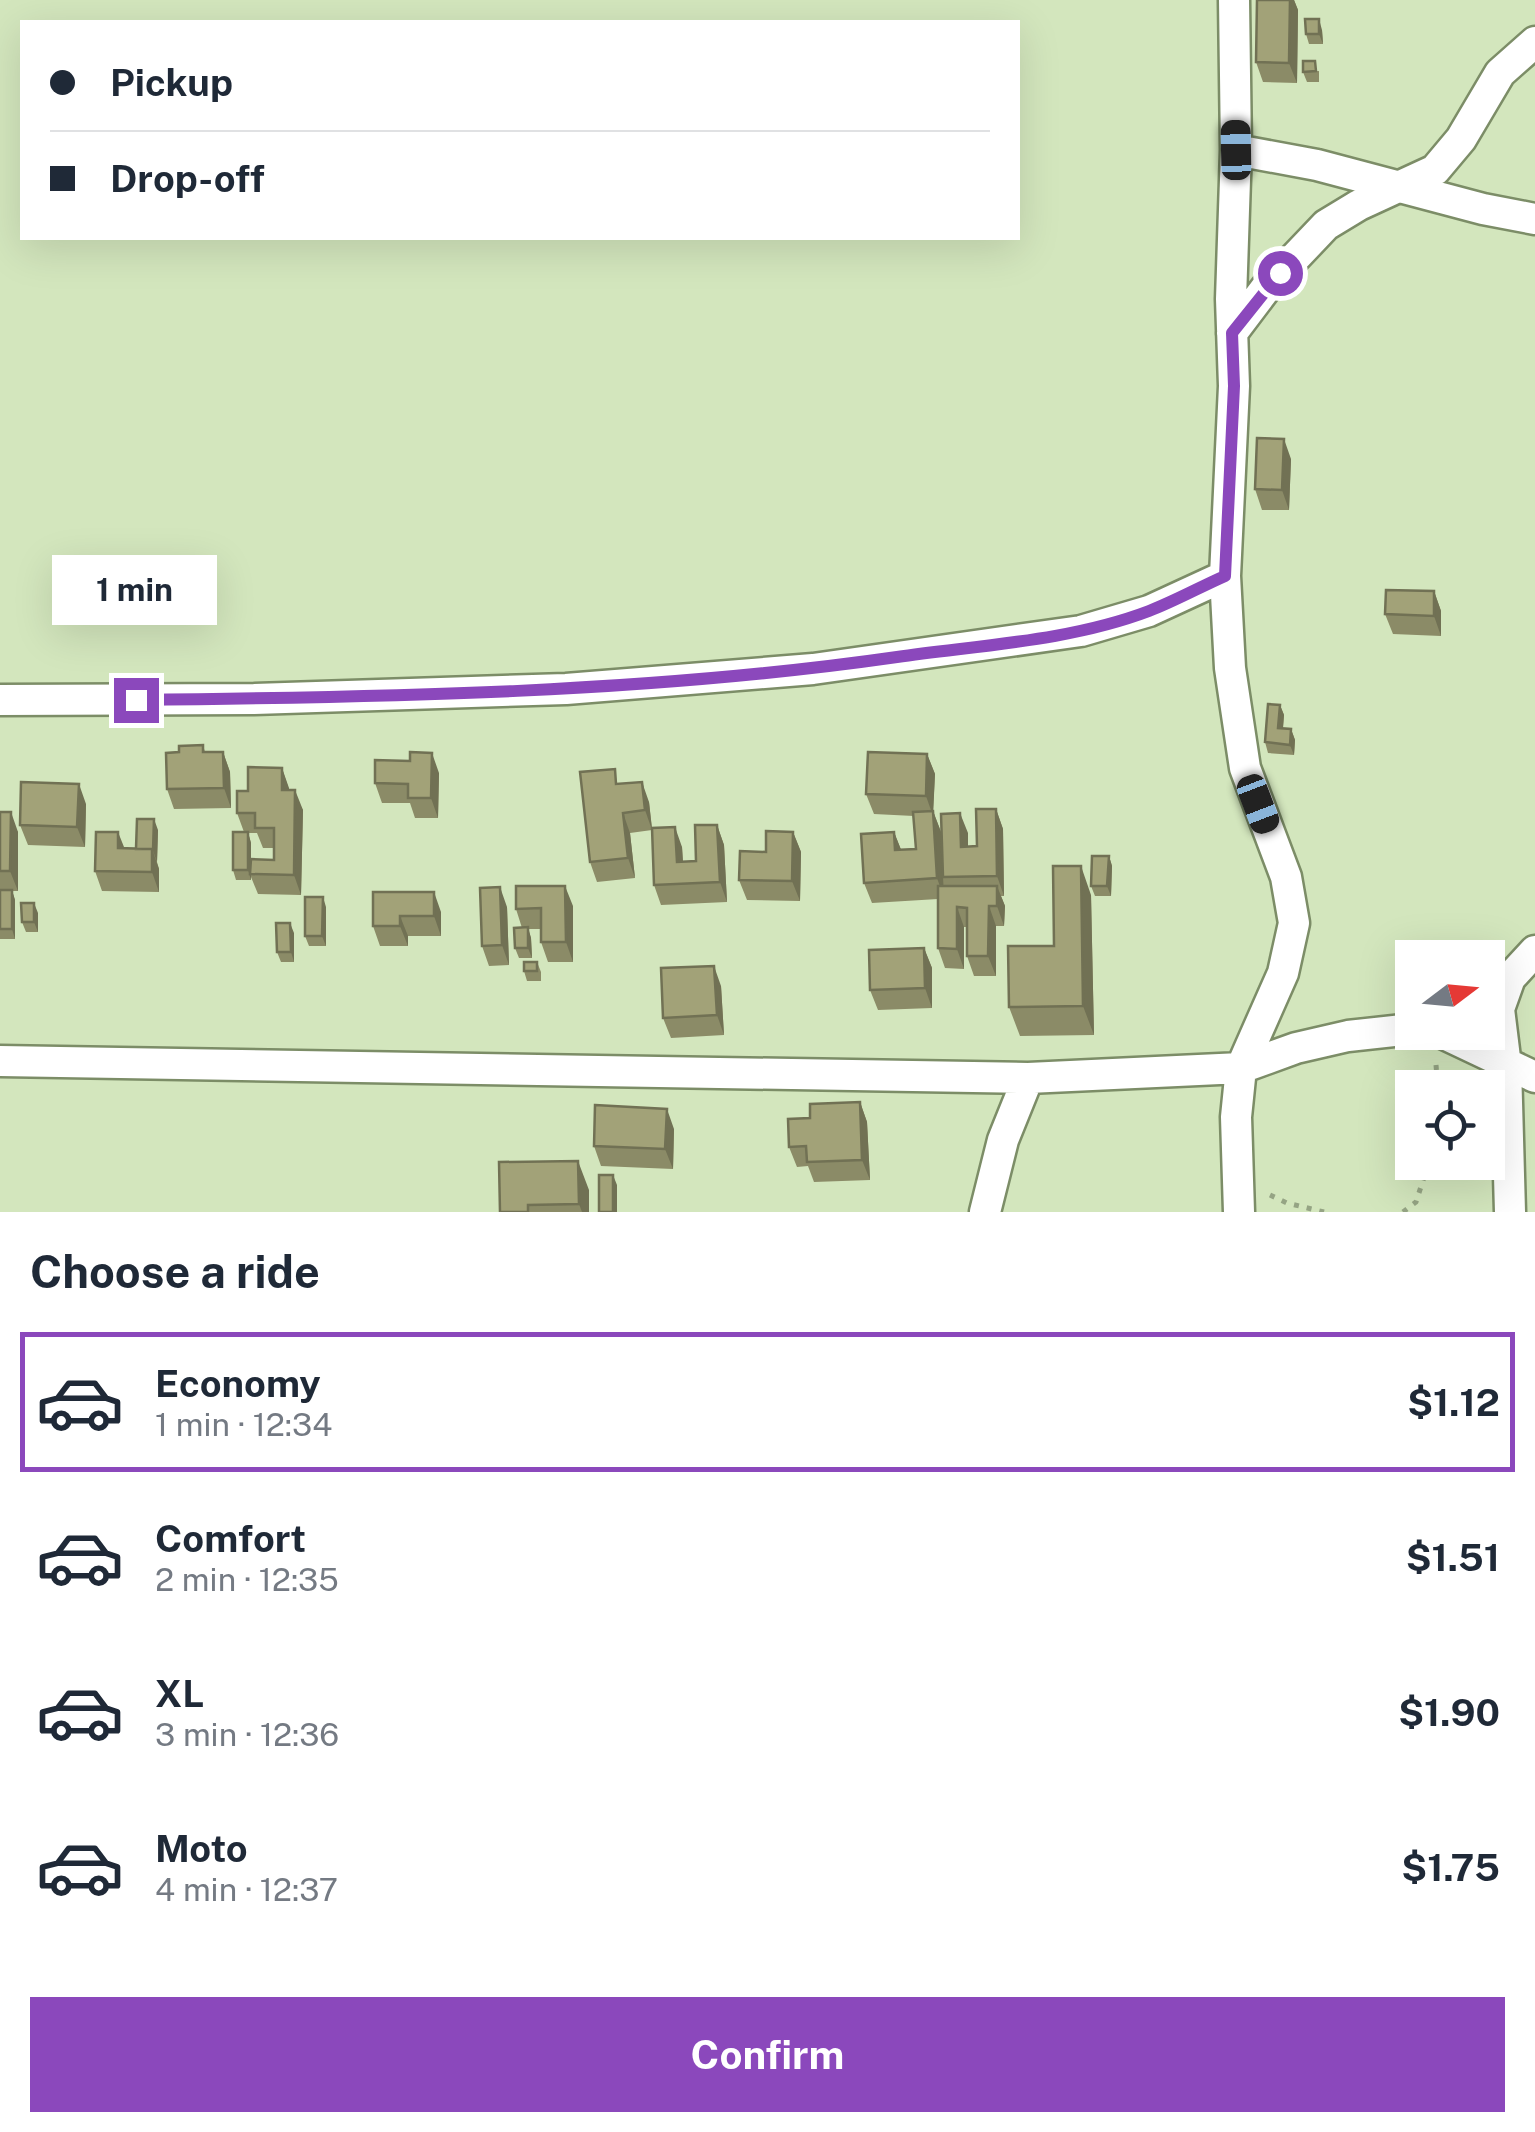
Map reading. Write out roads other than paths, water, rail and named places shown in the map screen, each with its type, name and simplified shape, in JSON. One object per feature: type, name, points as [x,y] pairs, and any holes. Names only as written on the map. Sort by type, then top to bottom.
[{"type":"street","points":[[1234,0],[1234,386],[1225,576],[1230,668],[1245,768],[1286,877],[1294,923],[1283,973],[1241,1068],[1236,1118],[1239,1212]]},
{"type":"street","points":[[1232,333],[1266,288],[1326,226],[1436,170],[1450,156],[1500,73],[1535,42]]},
{"type":"street","points":[[1236,150],[1535,219]]},
{"type":"street","points":[[0,700],[254,699],[566,689],[812,669],[1080,631],[1150,611],[1225,576]]},
{"type":"street","points":[[1510,1212],[1506,1066],[1499,1008],[1510,978],[1535,951]]},
{"type":"street","points":[[0,1061],[1028,1078],[1241,1068],[1296,1048],[1395,1031]]},
{"type":"street","points":[[1475,1050],[1535,1077]]},
{"type":"street","points":[[985,1212],[1003,1140],[1028,1078]]}]
